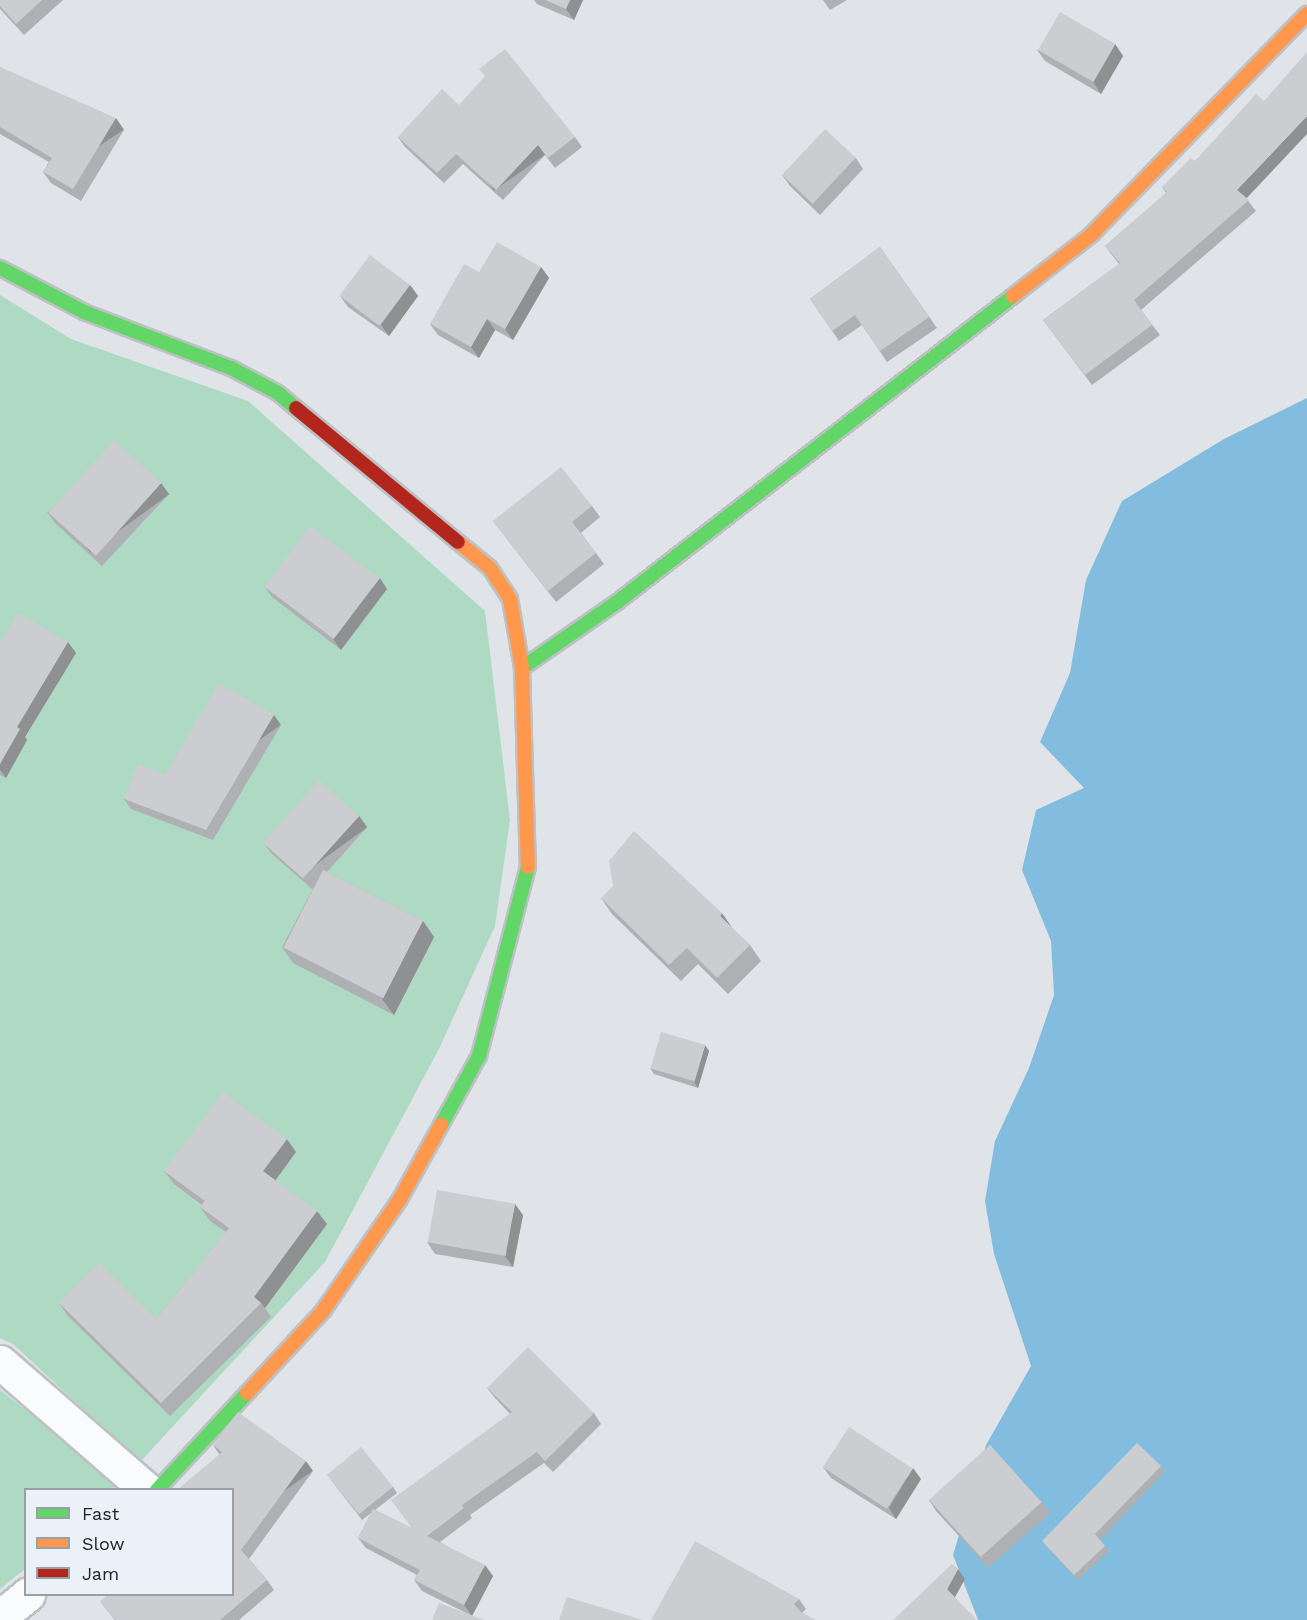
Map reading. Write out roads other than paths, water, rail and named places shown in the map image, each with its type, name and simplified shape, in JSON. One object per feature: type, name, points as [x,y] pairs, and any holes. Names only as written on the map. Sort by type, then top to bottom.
[{"type":"street","points":[[522,668],[616,603],[1091,236],[1307,14]]},
{"type":"street","points":[[0,268],[84,312],[231,368],[278,393],[490,568],[510,599],[522,668],[528,874],[479,1056],[400,1199],[323,1311],[159,1488]]},
{"type":"street","points":[[0,1362],[145,1488]]},
{"type":"street","points":[[0,1617],[26,1596]]},
{"type":"water","points":[[1307,398],[1307,1620],[978,1620],[953,1555],[986,1445],[1031,1366],[994,1254],[985,1201],[995,1141],[1029,1068],[1054,995],[1051,941],[1022,870],[1036,810],[1084,788],[1040,742],[1070,673],[1086,580],[1122,501],[1224,439]]}]
